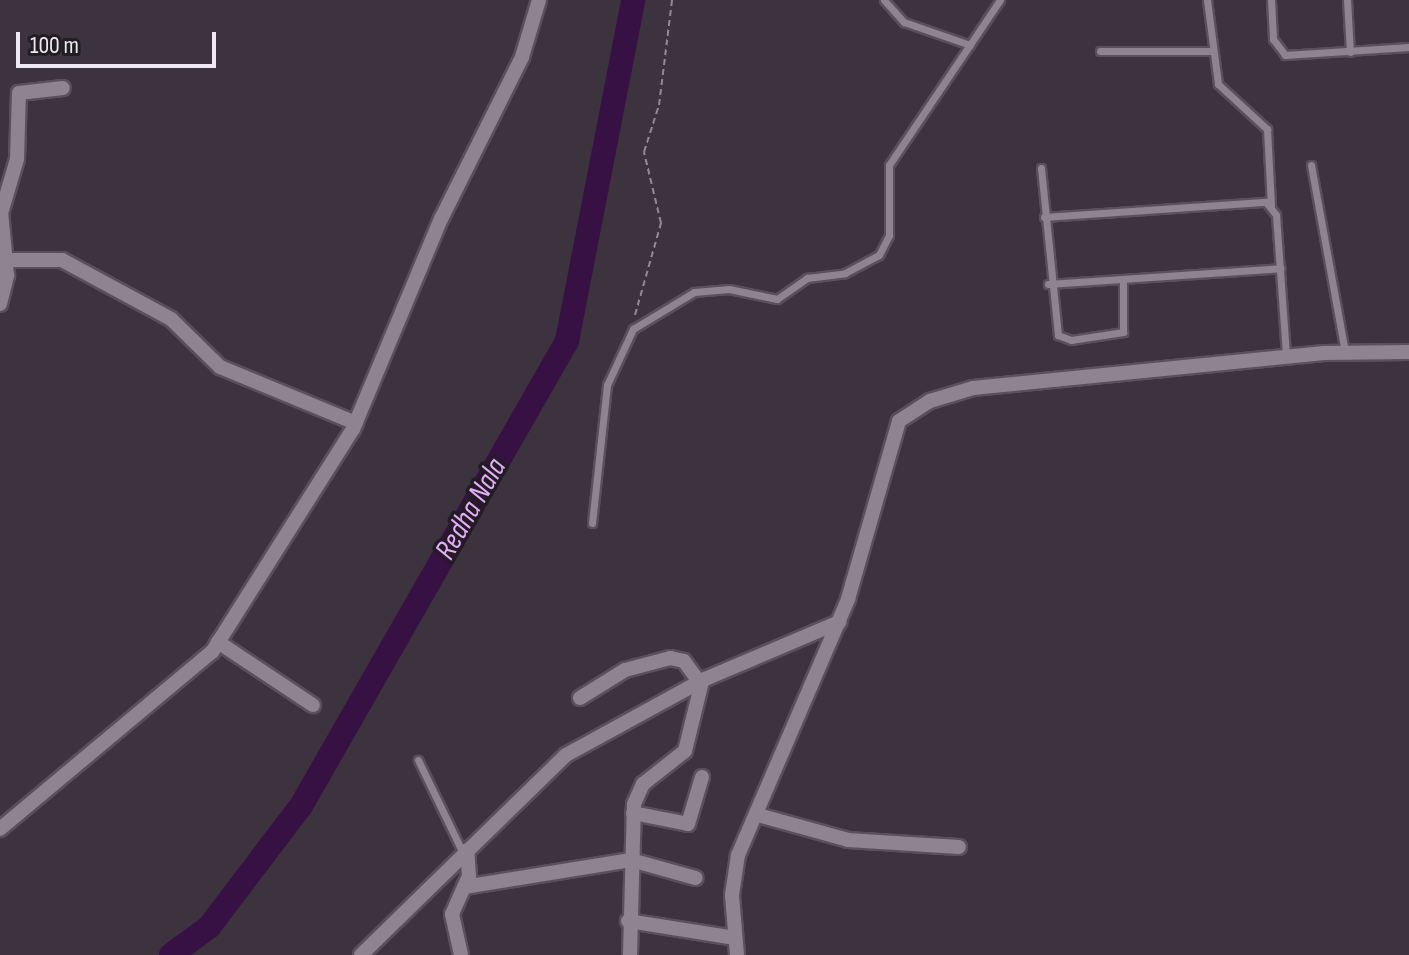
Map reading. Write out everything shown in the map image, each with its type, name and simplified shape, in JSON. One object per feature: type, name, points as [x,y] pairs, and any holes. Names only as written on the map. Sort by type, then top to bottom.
[{"type":"street","points":[[0,829],[82,755],[188,679],[218,642],[356,423],[441,219],[522,57],[539,0]]},
{"type":"street","points":[[0,304],[4,260],[1,205],[17,159],[19,93],[63,88]]},
{"type":"street","points":[[4,260],[62,260],[171,319],[220,367],[356,423]]},
{"type":"street","points":[[737,955],[734,870],[839,622],[892,432],[909,411],[973,388],[1286,356],[1409,352]]},
{"type":"street","points":[[361,955],[376,949],[465,852],[566,755],[700,681],[839,622]]},
{"type":"street","points":[[218,642],[313,705]]},
{"type":"street","points":[[580,698],[614,675],[670,658],[684,661],[700,681]]},
{"type":"street","points":[[630,955],[628,921],[633,813],[643,784],[685,751],[700,681]]},
{"type":"street","points":[[633,813],[688,824],[702,777]]},
{"type":"street","points":[[758,815],[848,840],[959,847]]},
{"type":"street","points":[[461,955],[451,923],[464,887],[465,852]]},
{"type":"street","points":[[464,887],[631,860],[696,878]]},
{"type":"street","points":[[628,921],[735,938]]},
{"type":"lane","points":[[884,0],[904,22],[970,45]]},
{"type":"lane","points":[[592,523],[607,385],[633,329],[694,292],[729,289],[777,299],[807,278],[845,273],[879,255],[889,235],[889,165],[1000,0]]},
{"type":"lane","points":[[1207,0],[1213,51],[1223,91],[1251,107],[1267,129],[1271,206],[1280,268],[1286,356]]},
{"type":"lane","points":[[1271,0],[1273,39],[1285,55],[1409,47]]},
{"type":"lane","points":[[1347,0],[1350,52]]},
{"type":"lane","points":[[1100,51],[1213,51]]},
{"type":"lane","points":[[1311,165],[1345,353]]},
{"type":"lane","points":[[1041,168],[1053,329],[1071,340],[1123,332],[1123,279]]},
{"type":"lane","points":[[1044,217],[1260,200],[1271,206]]},
{"type":"lane","points":[[1048,284],[1280,268]]},
{"type":"lane","points":[[418,760],[465,852]]},
{"type":"path","points":[[633,329],[661,223],[644,152],[659,105],[672,0]]},
{"type":"waterway","name":"Redha Nala","points":[[171,955],[209,927],[301,806],[567,341],[633,0]]}]
